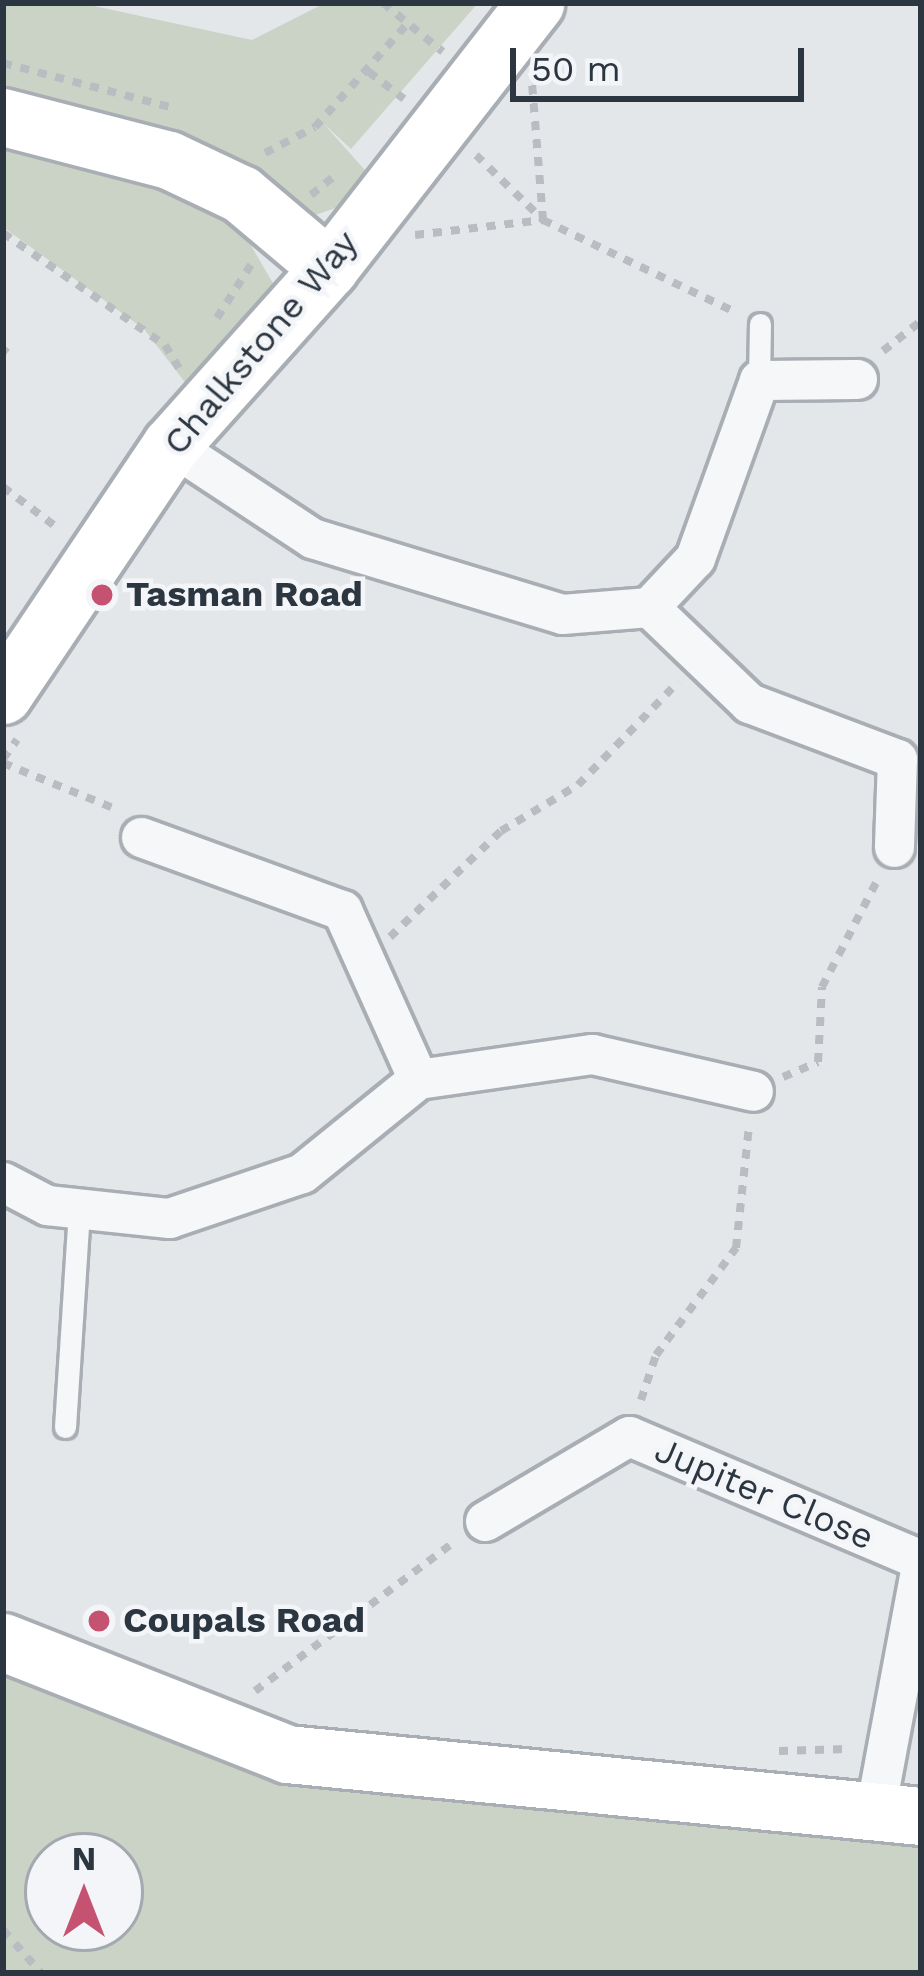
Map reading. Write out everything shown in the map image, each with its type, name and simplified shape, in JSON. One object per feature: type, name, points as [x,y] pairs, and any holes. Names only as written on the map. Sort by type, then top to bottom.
[{"type":"street","name":"Chalkstone Way","points":[[3,695],[171,445],[533,30]]},
{"type":"street","points":[[3,117],[169,160],[241,194],[328,268]]},
{"type":"street","points":[[171,445],[312,538],[562,614],[650,607],[695,558],[759,380],[857,379]]},
{"type":"street","points":[[650,607],[706,656],[749,703],[896,759],[894,847]]},
{"type":"street","points":[[141,837],[342,910],[418,1079]]},
{"type":"street","points":[[3,1182],[79,1208],[170,1218],[302,1173],[418,1079],[592,1054],[753,1091]]},
{"type":"street","name":"Jupiter Close","points":[[485,1521],[629,1436],[921,1563]]},
{"type":"street","points":[[3,1642],[209,1729],[287,1754],[898,1814],[886,1748],[921,1563]]},
{"type":"lane","points":[[759,380],[760,324]]},
{"type":"lane","points":[[65,1427],[79,1208]]},
{"type":"path","points":[[383,3],[448,56]]},
{"type":"path","points":[[262,155],[315,127],[408,23]]},
{"type":"path","points":[[533,30],[543,220]]},
{"type":"path","points":[[369,72],[404,99]]},
{"type":"path","points":[[475,154],[543,220],[760,324]]},
{"type":"path","points":[[391,249],[410,236],[543,220]]},
{"type":"path","points":[[3,233],[165,345],[181,373]]},
{"type":"path","points":[[857,379],[921,321]]},
{"type":"path","points":[[3,487],[64,533]]},
{"type":"path","points":[[365,961],[501,830],[578,784],[706,656]]},
{"type":"path","points":[[3,764],[104,796],[141,837]]},
{"type":"path","points":[[629,1436],[656,1355],[736,1248],[753,1091],[818,1062],[822,987],[894,847]]},
{"type":"path","points":[[209,1729],[485,1521]]},
{"type":"path","points":[[772,1751],[886,1748]]},
{"type":"path","points":[[3,1930],[41,1973]]},
{"type":"green space","points":[[3,3],[80,3],[252,40],[325,3],[478,3],[351,149],[323,123],[371,177],[349,203],[310,217],[172,134],[3,91]]},
{"type":"green space","points":[[3,139],[152,178],[242,230],[274,285],[194,394],[144,329],[3,227]]},
{"type":"green space","points":[[3,1671],[277,1784],[921,1845],[921,1973],[3,1973]]},
{"type":"place","name":"Tasman Road","points":[[102,595]]},
{"type":"place","name":"Coupals Road","points":[[99,1621]]}]
